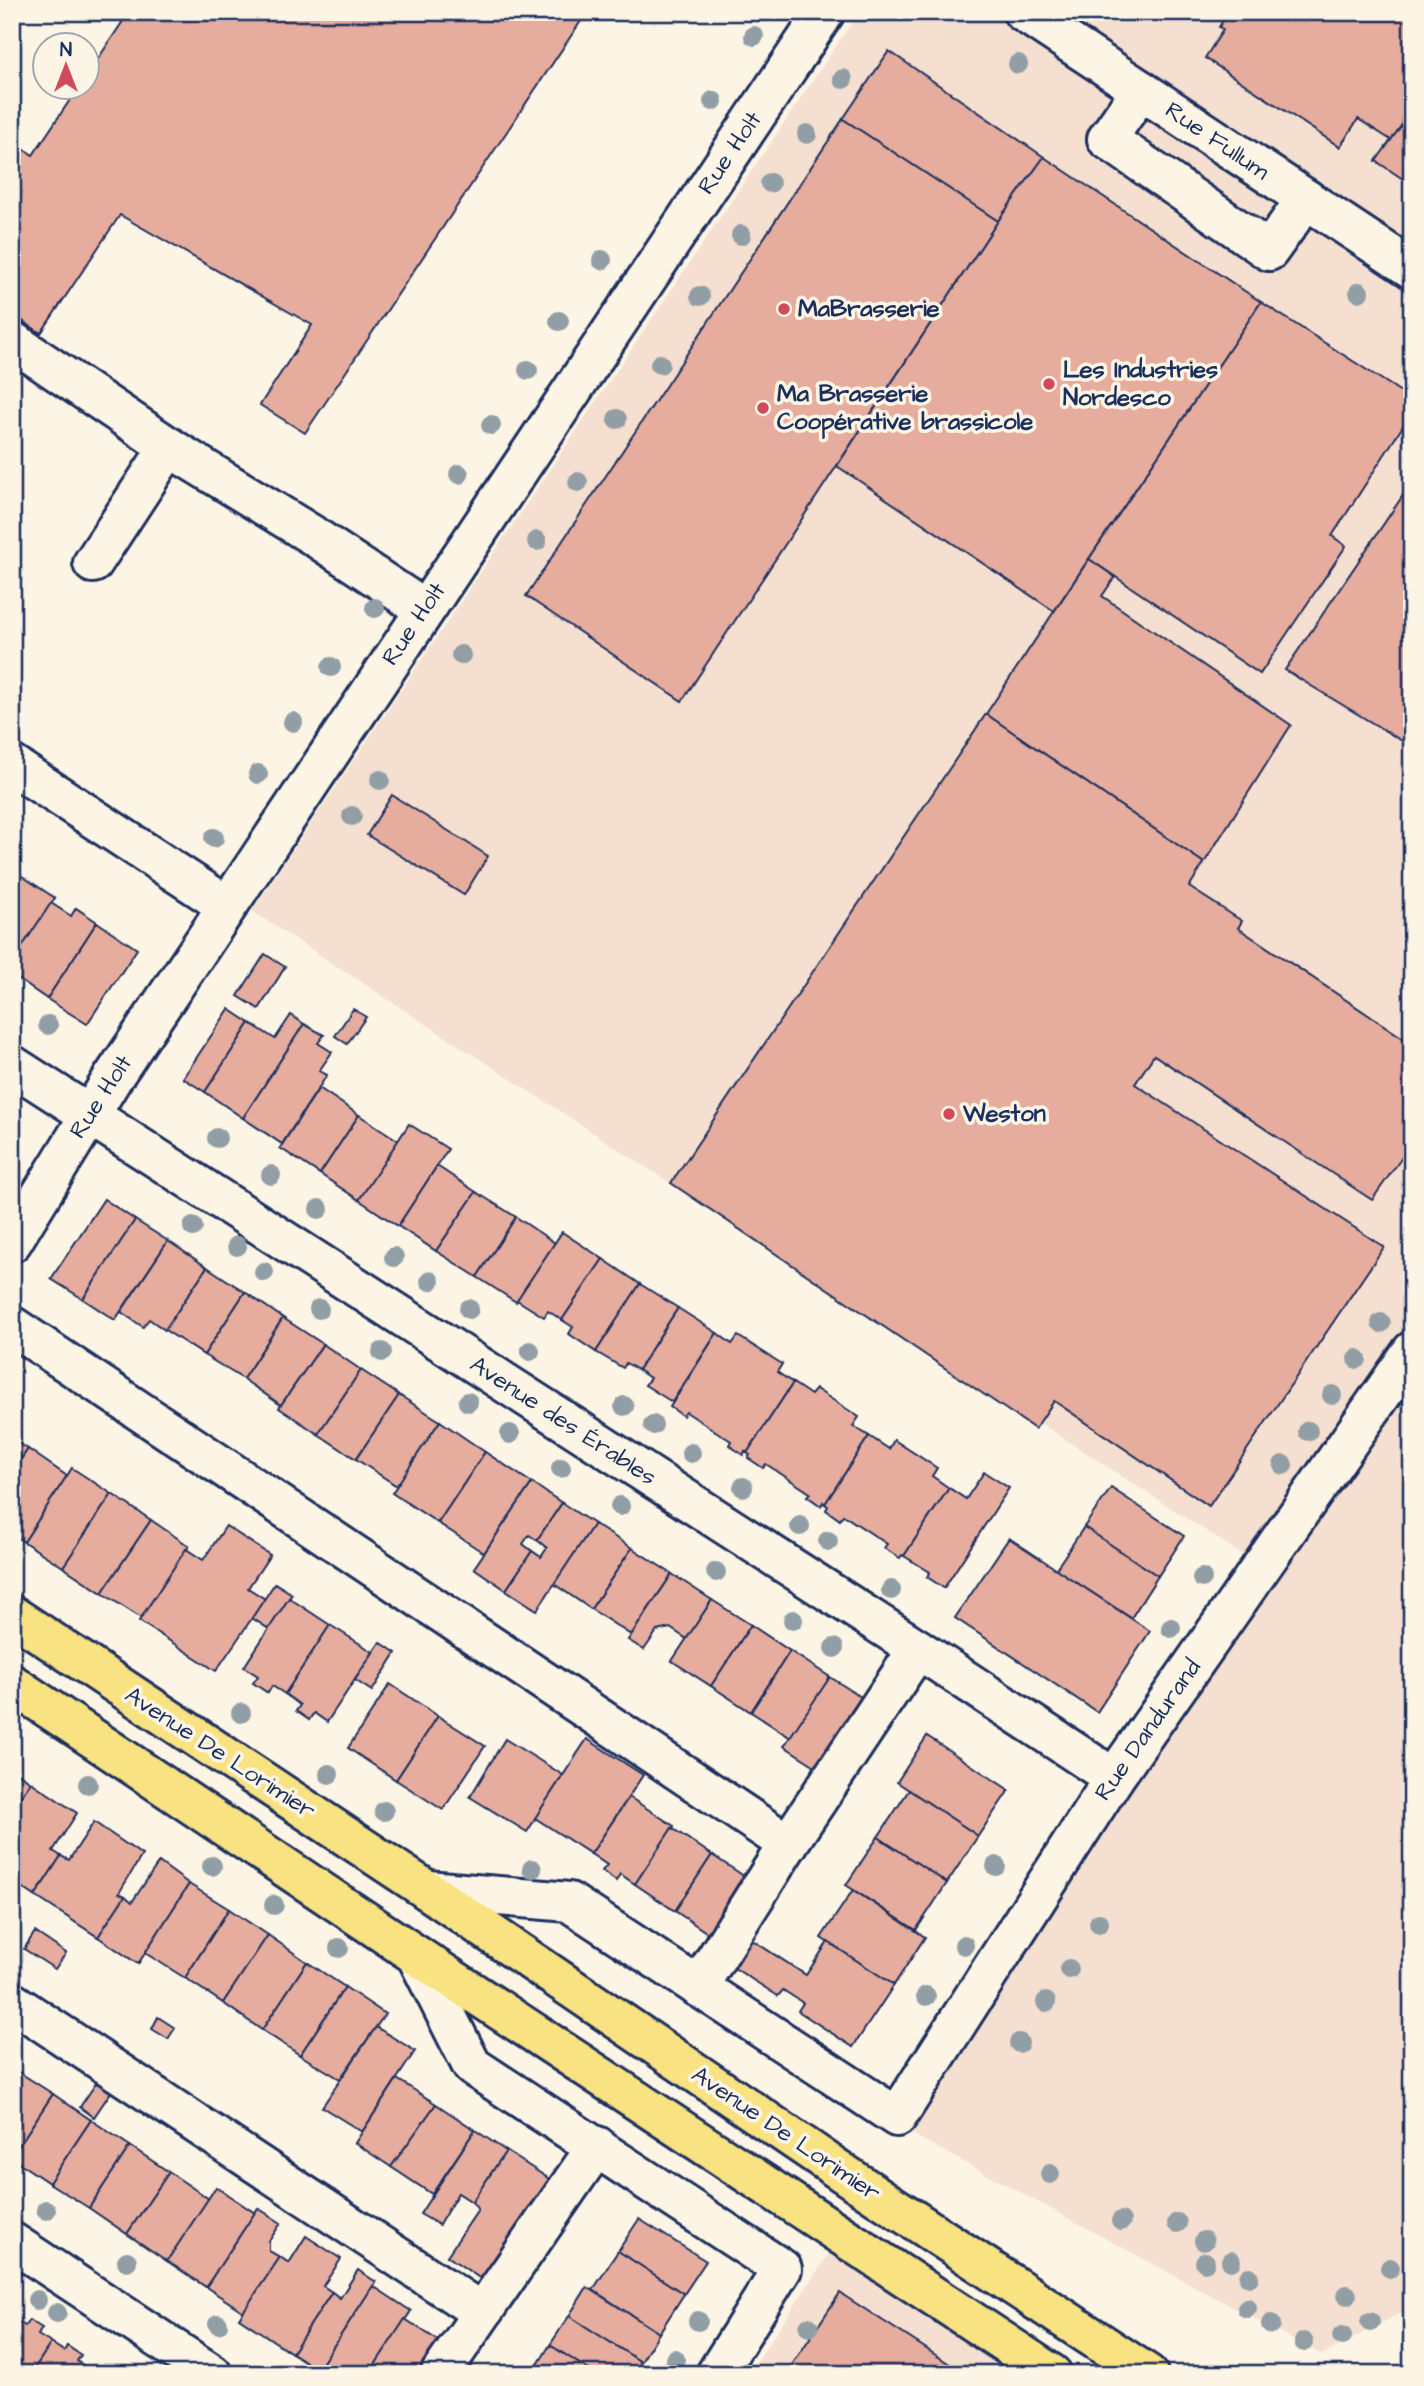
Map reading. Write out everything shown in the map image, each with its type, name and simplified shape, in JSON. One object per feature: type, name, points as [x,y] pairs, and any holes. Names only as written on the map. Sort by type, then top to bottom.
[{"type":"main road","name":"Avenue De Lorimier","points":[[12,1615],[427,1890],[858,2183],[1148,2374]]},
{"type":"main road","points":[[12,1684],[416,1955],[1052,2374]]},
{"type":"street","name":"Rue Holt","points":[[12,1242],[88,1115],[825,12]]},
{"type":"street","name":"Rue Fullum","points":[[1023,12],[1412,270]]},
{"type":"street","points":[[1141,90],[1107,139],[1269,251],[1306,199]]},
{"type":"street","points":[[12,341],[169,447],[312,535],[424,609]]},
{"type":"street","points":[[93,563],[169,447]]},
{"type":"street","points":[[12,765],[227,906]]},
{"type":"street","name":"Avenue des Érables","points":[[12,1065],[1114,1778]]},
{"type":"street","points":[[12,1326],[788,1844]]},
{"type":"street","name":"Rue Dandurand","points":[[897,2117],[1114,1778],[1412,1351]]},
{"type":"street","points":[[698,1987],[788,1844],[918,1649]]},
{"type":"street","name":"Avenue De Lorimier","points":[[427,1890],[569,1902],[897,2117]]},
{"type":"street","points":[[416,1955],[472,2066],[782,2269],[716,2374]]},
{"type":"street","points":[[12,2001],[481,2312]]},
{"type":"street","points":[[440,2374],[597,2146]]},
{"type":"street","points":[[12,2242],[212,2374]]},
{"type":"shaded area","points":[[859,12],[1412,12],[1412,2307],[1322,2355],[912,2134],[1266,1570],[252,911]]},
{"type":"shaded area","points":[[835,2245],[1030,2374],[748,2374]]},
{"type":"building","points":[[129,12],[587,12],[305,433],[260,405],[312,325],[120,215],[41,333],[12,314],[12,141],[33,155],[69,102],[102,102],[102,53]]},
{"type":"building","points":[[1228,12],[1412,12],[1412,111],[1391,140],[1358,119],[1340,147],[1205,58],[1223,30],[1219,27]]},
{"type":"building","points":[[889,51],[1044,157],[998,221],[843,119]]},
{"type":"building","points":[[1412,111],[1412,185],[1376,161]]},
{"type":"building","name":"Ma Brasserie Coopérative brassicole","points":[[843,119],[998,221],[682,701],[526,596]]},
{"type":"building","name":"Les Industries Nordesco","points":[[1044,157],[1261,302],[1054,611],[837,466],[998,221]]},
{"type":"building","points":[[1261,302],[1412,399],[1412,412],[1332,536],[1346,546],[1260,674],[1089,559]]},
{"type":"building","points":[[1412,482],[1412,747],[1285,670]]},
{"type":"building","points":[[1089,559],[1115,577],[1102,596],[1291,725],[1204,863],[986,714]]},
{"type":"building","name":"Weston","points":[[986,714],[1204,863],[1189,887],[1242,921],[1238,928],[1412,1044],[1412,1143],[1372,1200],[1154,1055],[1135,1084],[1384,1247],[1209,1506],[1054,1401],[1035,1429],[671,1183]]},
{"type":"building","points":[[392,795],[488,856],[464,895],[367,835]]},
{"type":"building","points":[[16,872],[55,898],[12,962],[12,878]]},
{"type":"building","points":[[51,903],[71,916],[76,908],[97,922],[47,999],[12,975],[12,962]]},
{"type":"building","points":[[97,922],[137,949],[87,1024],[47,999]]},
{"type":"building","points":[[265,954],[285,967],[259,1009],[238,996]]},
{"type":"building","points":[[229,1009],[250,1023],[205,1092],[183,1078]]},
{"type":"building","points":[[353,1009],[366,1017],[347,1044],[335,1036]]},
{"type":"building","points":[[291,1015],[304,1024],[243,1118],[205,1092],[250,1023],[275,1039]]},
{"type":"building","points":[[304,1024],[324,1035],[318,1043],[332,1052],[319,1071],[327,1075],[282,1144],[243,1118]]},
{"type":"building","points":[[319,1088],[359,1115],[320,1174],[280,1148]]},
{"type":"building","points":[[359,1115],[399,1141],[359,1200],[320,1174]]},
{"type":"building","points":[[409,1124],[448,1149],[398,1226],[359,1200]]},
{"type":"building","points":[[437,1166],[476,1192],[436,1251],[398,1226]]},
{"type":"building","points":[[476,1192],[516,1217],[477,1277],[436,1251]]},
{"type":"building","points":[[104,1199],[135,1220],[83,1299],[51,1279]]},
{"type":"building","points":[[516,1217],[555,1243],[516,1302],[477,1277]]},
{"type":"building","points":[[135,1220],[168,1241],[115,1320],[83,1299]]},
{"type":"building","points":[[562,1232],[603,1259],[562,1320],[548,1311],[544,1317],[517,1300]]},
{"type":"building","points":[[168,1241],[207,1267],[165,1330],[149,1319],[143,1327],[121,1312]]},
{"type":"building","points":[[603,1259],[640,1284],[596,1352],[569,1334],[573,1327],[562,1320]]},
{"type":"building","points":[[207,1267],[245,1292],[204,1355],[165,1330]]},
{"type":"building","points":[[640,1284],[678,1308],[638,1370],[626,1363],[623,1368],[596,1352]]},
{"type":"building","points":[[245,1292],[283,1318],[243,1379],[204,1355]]},
{"type":"building","points":[[678,1308],[717,1333],[672,1402],[645,1385],[650,1378],[638,1370]]},
{"type":"building","points":[[283,1318],[323,1344],[281,1405],[243,1379]]},
{"type":"building","points":[[717,1333],[732,1344],[738,1336],[782,1364],[777,1372],[793,1383],[747,1453],[745,1451],[743,1455],[729,1445],[731,1441],[686,1412],[683,1416],[670,1407]]},
{"type":"building","points":[[323,1344],[361,1370],[318,1434],[279,1408]]},
{"type":"building","points":[[361,1370],[399,1395],[356,1459],[318,1434]]},
{"type":"building","points":[[793,1383],[811,1395],[816,1389],[859,1417],[853,1426],[869,1436],[825,1504],[823,1502],[821,1506],[807,1496],[810,1493],[766,1464],[763,1468],[748,1458],[750,1455],[747,1453]]},
{"type":"building","points":[[399,1395],[440,1421],[397,1486],[356,1459]]},
{"type":"building","points":[[440,1421],[485,1452],[438,1523],[392,1493]]},
{"type":"building","points":[[869,1436],[889,1449],[894,1440],[937,1468],[932,1476],[949,1488],[904,1556],[900,1558],[884,1548],[887,1544],[843,1515],[840,1520],[826,1510],[828,1506],[825,1504]]},
{"type":"building","points":[[12,1439],[28,1449],[12,1473]]},
{"type":"building","points":[[28,1449],[67,1476],[24,1542],[12,1534],[12,1473]]},
{"type":"building","points":[[485,1452],[532,1483],[484,1553],[438,1523]]},
{"type":"building","points":[[72,1468],[112,1494],[63,1567],[24,1542]]},
{"type":"building","points":[[984,1472],[1009,1488],[944,1588],[927,1577],[930,1572],[904,1556],[949,1488],[966,1499]]},
{"type":"building","points":[[532,1483],[562,1503],[537,1540],[529,1535],[523,1544],[532,1551],[506,1590],[474,1568]]},
{"type":"building","points":[[1111,1488],[1184,1536],[1158,1576],[1084,1527]]},
{"type":"building","points":[[112,1494],[151,1520],[102,1593],[63,1567]]},
{"type":"building","points":[[562,1503],[594,1524],[537,1610],[506,1590],[532,1551],[541,1557],[547,1548],[537,1540]]},
{"type":"building","points":[[151,1520],[189,1546],[141,1618],[102,1593]]},
{"type":"building","points":[[594,1524],[632,1548],[591,1609],[554,1584]]},
{"type":"building","points":[[226,1526],[270,1555],[248,1588],[265,1599],[216,1671],[139,1621],[186,1549],[203,1560]]},
{"type":"building","points":[[1084,1527],[1158,1576],[1131,1618],[1056,1569]]},
{"type":"building","points":[[1009,1538],[1150,1631],[1097,1712],[955,1618]]},
{"type":"building","points":[[632,1548],[672,1574],[631,1635],[591,1609]]},
{"type":"building","points":[[672,1574],[712,1600],[687,1639],[670,1628],[657,1631],[644,1650],[628,1640]]},
{"type":"building","points":[[275,1583],[292,1594],[269,1629],[252,1618]]},
{"type":"building","points":[[289,1598],[330,1625],[285,1694],[272,1686],[268,1693],[253,1683],[258,1676],[244,1667]]},
{"type":"building","points":[[712,1600],[751,1625],[711,1686],[672,1661]]},
{"type":"building","points":[[330,1625],[373,1652],[327,1722],[314,1713],[309,1720],[296,1711],[300,1705],[285,1694]]},
{"type":"building","points":[[751,1625],[790,1651],[751,1712],[711,1686]]},
{"type":"building","points":[[380,1642],[396,1653],[372,1691],[355,1680]]},
{"type":"building","points":[[790,1651],[830,1677],[791,1738],[751,1712]]},
{"type":"building","points":[[830,1677],[869,1702],[823,1771],[784,1746]]},
{"type":"building","points":[[390,1684],[438,1716],[396,1780],[348,1748]]},
{"type":"building","points":[[438,1716],[485,1746],[443,1810],[396,1780]]},
{"type":"building","points":[[927,1736],[1009,1790],[978,1836],[897,1782]]},
{"type":"building","points":[[505,1739],[563,1775],[527,1832],[470,1797]]},
{"type":"building","points":[[587,1739],[643,1775],[591,1854],[535,1818]]},
{"type":"building","points":[[12,1769],[31,1782],[12,1810]]},
{"type":"building","points":[[31,1782],[77,1813],[53,1851],[61,1856],[35,1896],[12,1881],[12,1810]]},
{"type":"building","points":[[909,1790],[978,1836],[947,1883],[878,1837]]},
{"type":"building","points":[[629,1797],[674,1826],[635,1884],[620,1874],[616,1881],[602,1871],[607,1865],[591,1854]]},
{"type":"building","points":[[94,1822],[142,1855],[119,1893],[125,1896],[98,1937],[35,1896],[61,1856],[69,1860]]},
{"type":"building","points":[[672,1828],[712,1855],[675,1911],[635,1884]]},
{"type":"building","points":[[878,1837],[947,1883],[916,1930],[846,1885]]},
{"type":"building","points":[[712,1855],[753,1882],[715,1938],[675,1911]]},
{"type":"building","points":[[159,1862],[189,1884],[138,1964],[98,1937],[125,1896],[132,1902]]},
{"type":"building","points":[[189,1884],[229,1909],[185,1978],[145,1953]]},
{"type":"building","points":[[853,1890],[925,1937],[894,1985],[821,1938]]},
{"type":"building","points":[[229,1909],[268,1935],[223,2003],[185,1978]]},
{"type":"building","points":[[35,1932],[66,1953],[55,1969],[24,1949]]},
{"type":"building","points":[[268,1935],[307,1962],[262,2030],[223,2003]]},
{"type":"building","points":[[746,1936],[806,1975],[828,1942],[894,1985],[853,2047],[798,2011],[803,2003],[783,1990],[778,1996],[728,1964]]},
{"type":"building","points":[[307,1962],[345,1987],[300,2055],[262,2030]]},
{"type":"building","points":[[345,1987],[385,2014],[340,2079],[300,2055]]},
{"type":"building","points":[[158,2017],[175,2028],[168,2039],[152,2029]]},
{"type":"building","points":[[376,2027],[415,2051],[362,2132],[322,2107]]},
{"type":"building","points":[[14,2069],[53,2094],[12,2156],[12,2071]]},
{"type":"building","points":[[99,2079],[113,2089],[94,2117],[80,2107]]},
{"type":"building","points":[[397,2079],[436,2104],[391,2167],[355,2143]]},
{"type":"building","points":[[53,2094],[91,2120],[49,2183],[12,2156]]},
{"type":"building","points":[[436,2104],[475,2130],[432,2194],[391,2167]]},
{"type":"building","points":[[91,2120],[130,2146],[89,2208],[49,2183]]},
{"type":"building","points":[[475,2130],[506,2151],[472,2202],[458,2193],[439,2225],[420,2214]]},
{"type":"building","points":[[130,2146],[169,2172],[127,2234],[89,2208]]},
{"type":"building","points":[[506,2151],[554,2182],[487,2283],[447,2256],[478,2210],[472,2202]]},
{"type":"building","points":[[169,2172],[209,2199],[167,2261],[127,2234]]},
{"type":"building","points":[[216,2187],[255,2213],[206,2287],[167,2261]]},
{"type":"building","points":[[258,2208],[281,2223],[269,2241],[269,2251],[280,2257],[244,2312],[206,2287]]},
{"type":"building","points":[[639,2219],[706,2261],[684,2294],[618,2251]]},
{"type":"building","points":[[306,2236],[341,2259],[323,2286],[332,2292],[292,2353],[239,2318],[280,2257],[289,2263]]},
{"type":"building","points":[[618,2251],[684,2294],[659,2333],[593,2290]]},
{"type":"building","points":[[358,2270],[376,2282],[318,2370],[292,2353],[332,2292],[340,2298]]},
{"type":"building","points":[[373,2286],[411,2311],[369,2374],[324,2374],[318,2370]]},
{"type":"building","points":[[587,2287],[659,2333],[641,2362],[569,2316]]},
{"type":"building","points":[[840,2293],[965,2374],[786,2374]]},
{"type":"building","points":[[569,2316],[641,2362],[633,2374],[595,2374],[550,2345]]},
{"type":"building","points":[[13,2319],[25,2326],[29,2320],[42,2328],[38,2335],[51,2343],[31,2374],[12,2374]]},
{"type":"building","points":[[405,2319],[445,2345],[426,2374],[369,2374]]},
{"type":"building","points":[[51,2343],[64,2351],[67,2346],[81,2355],[77,2361],[90,2370],[87,2374],[31,2374]]},
{"type":"building","points":[[550,2345],[595,2374],[532,2374]]},
{"type":"place","name":"MaBrasserie","points":[[784,309]]},
{"type":"place","name":"Les Industries Nordesco","points":[[1049,384]]},
{"type":"place","name":"Ma Brasserie Coopérative brassicole","points":[[763,408]]},
{"type":"place","name":"Weston","points":[[949,1114]]}]
